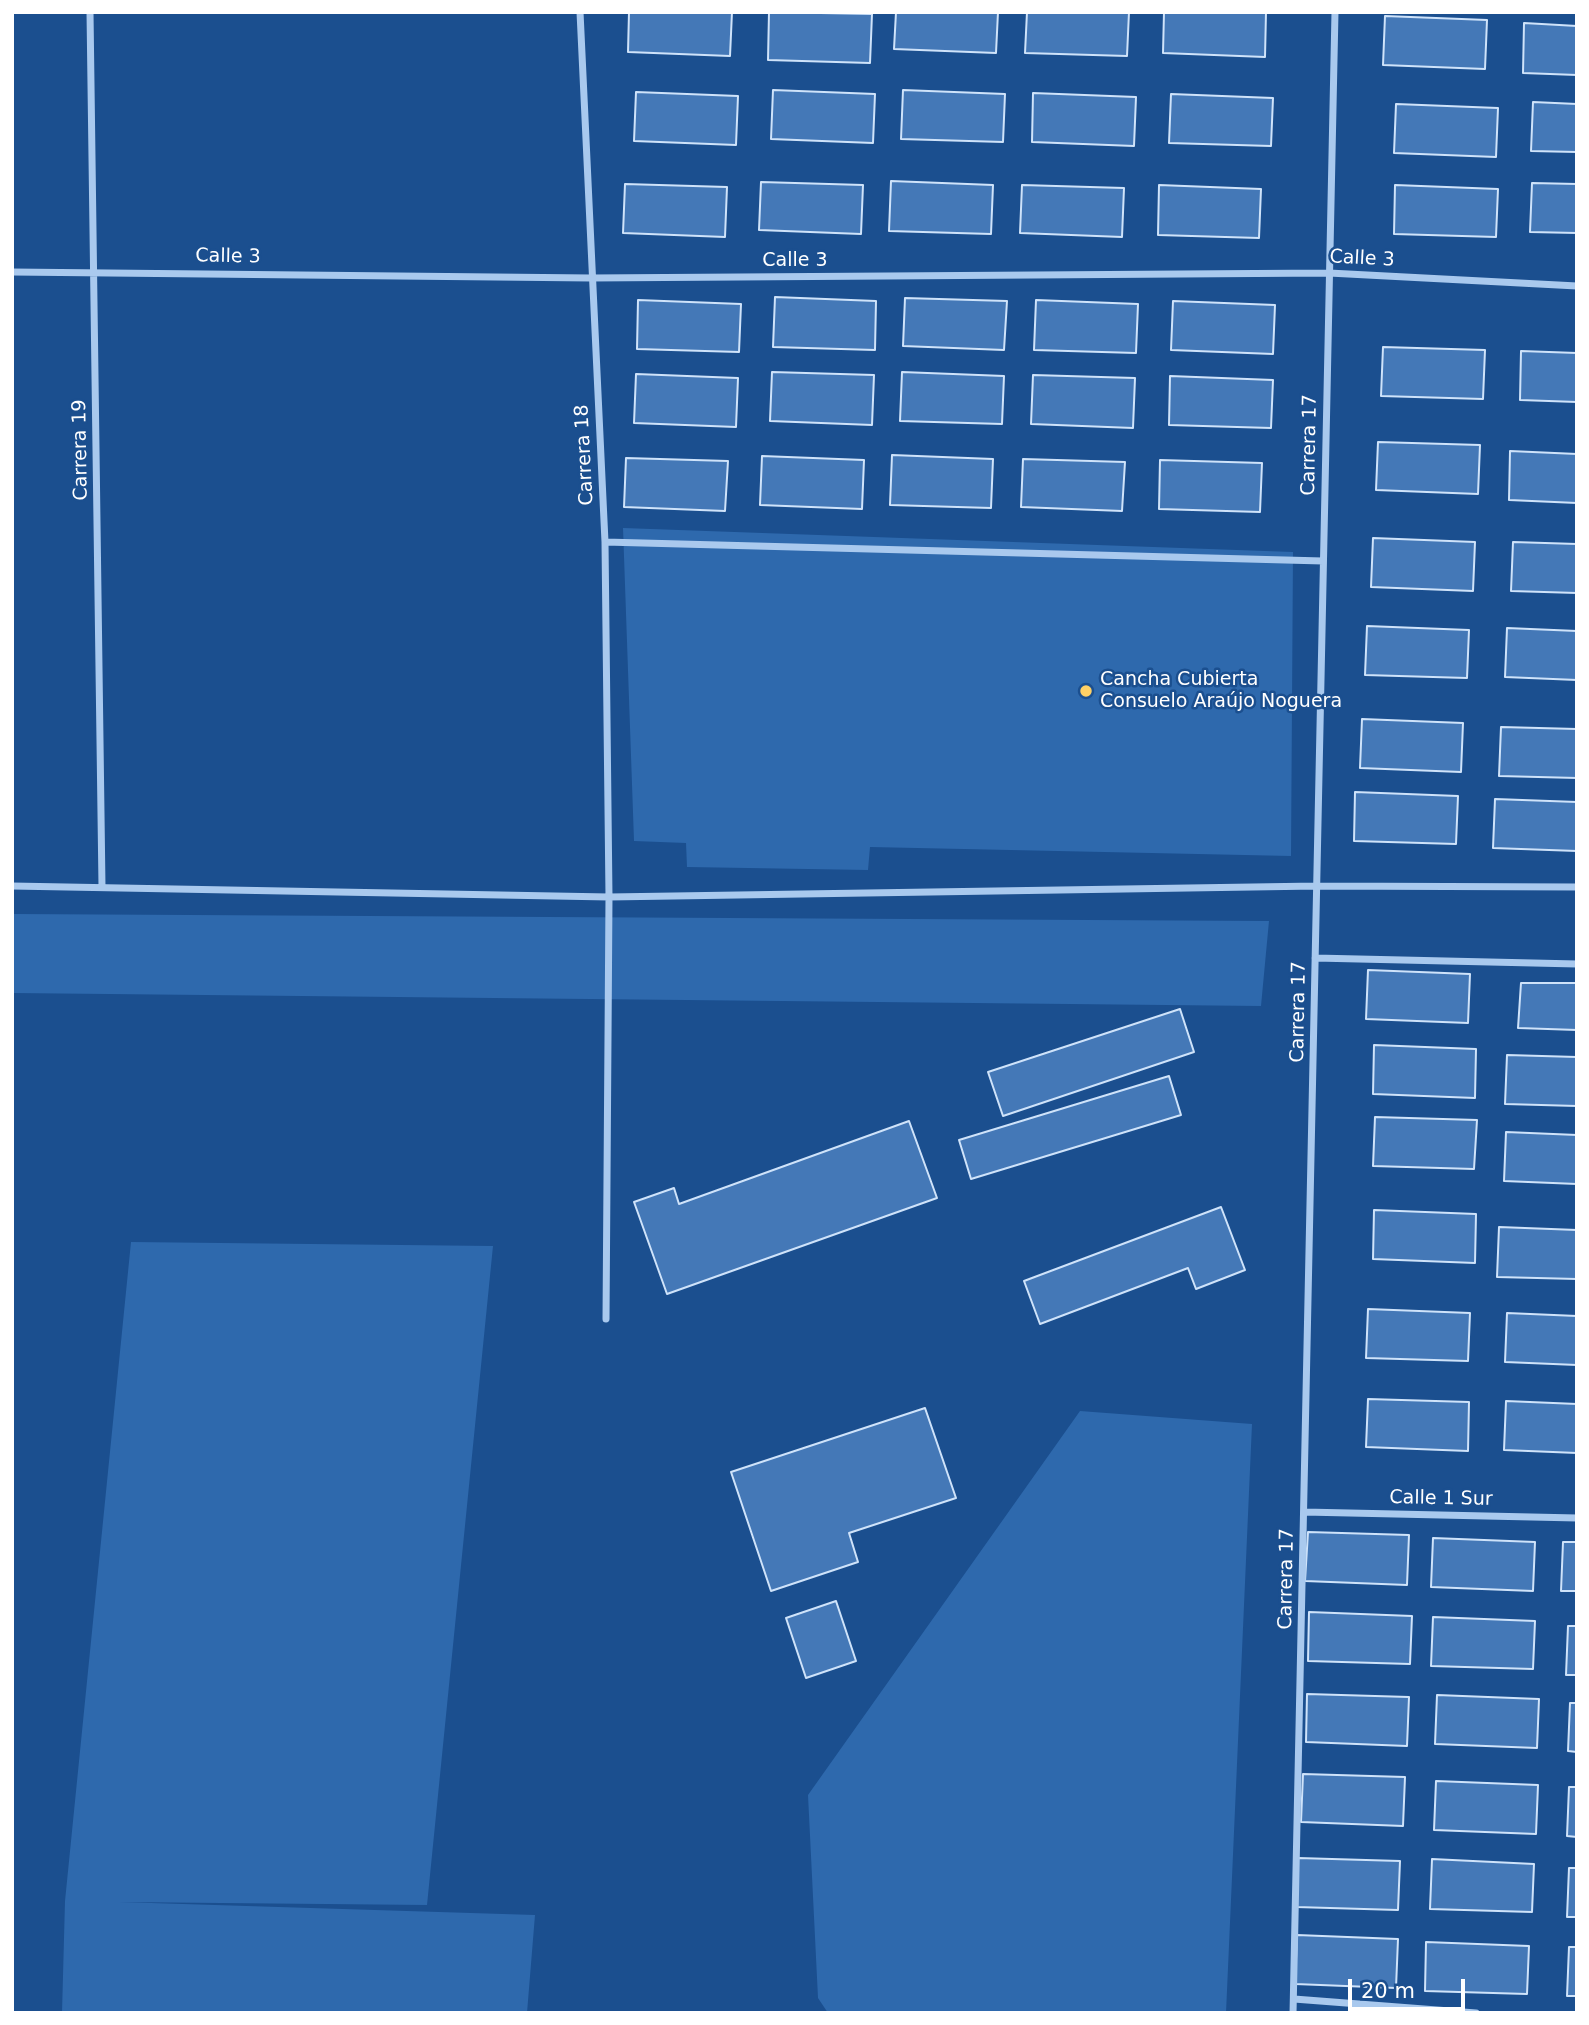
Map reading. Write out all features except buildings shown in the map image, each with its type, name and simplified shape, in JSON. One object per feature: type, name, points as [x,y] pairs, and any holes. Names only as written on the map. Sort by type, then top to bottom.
[{"type":"street","name":"Carrera 19","points":[[90,12],[102,887]]},
{"type":"street","name":"Carrera 18","points":[[580,12],[605,542],[609,897],[606,1319]]},
{"type":"street","name":"Carrera 17","points":[[1293,2013],[1335,12]]},
{"type":"street","name":"Calle 3","points":[[12,272],[591,278],[1329,273],[1577,286]]},
{"type":"street","points":[[605,542],[1323,561]]},
{"type":"street","points":[[12,886],[609,897],[1317,886],[1577,887]]},
{"type":"street","points":[[1315,958],[1577,964]]},
{"type":"street","name":"Calle 1 Sur","points":[[1304,1512],[1577,1518]]},
{"type":"street","points":[[1294,1999],[1476,2013]]},
{"type":"shaded area","points":[[623,528],[1293,552],[1291,856],[870,847],[868,870],[687,867],[686,843],[634,841]]},
{"type":"shaded area","points":[[12,914],[1269,921],[1261,1006],[12,993]]},
{"type":"shaded area","points":[[131,1242],[493,1246],[427,1905],[119,1902],[535,1915],[527,2013],[62,2013],[65,1901]]},
{"type":"shaded area","points":[[1080,1411],[1252,1424],[1226,2013],[828,2013],[818,1998],[808,1795]]},
{"type":"place","name":"Cancha Cubierta Consuelo Araújo Noguera","points":[[1086,691]]}]
